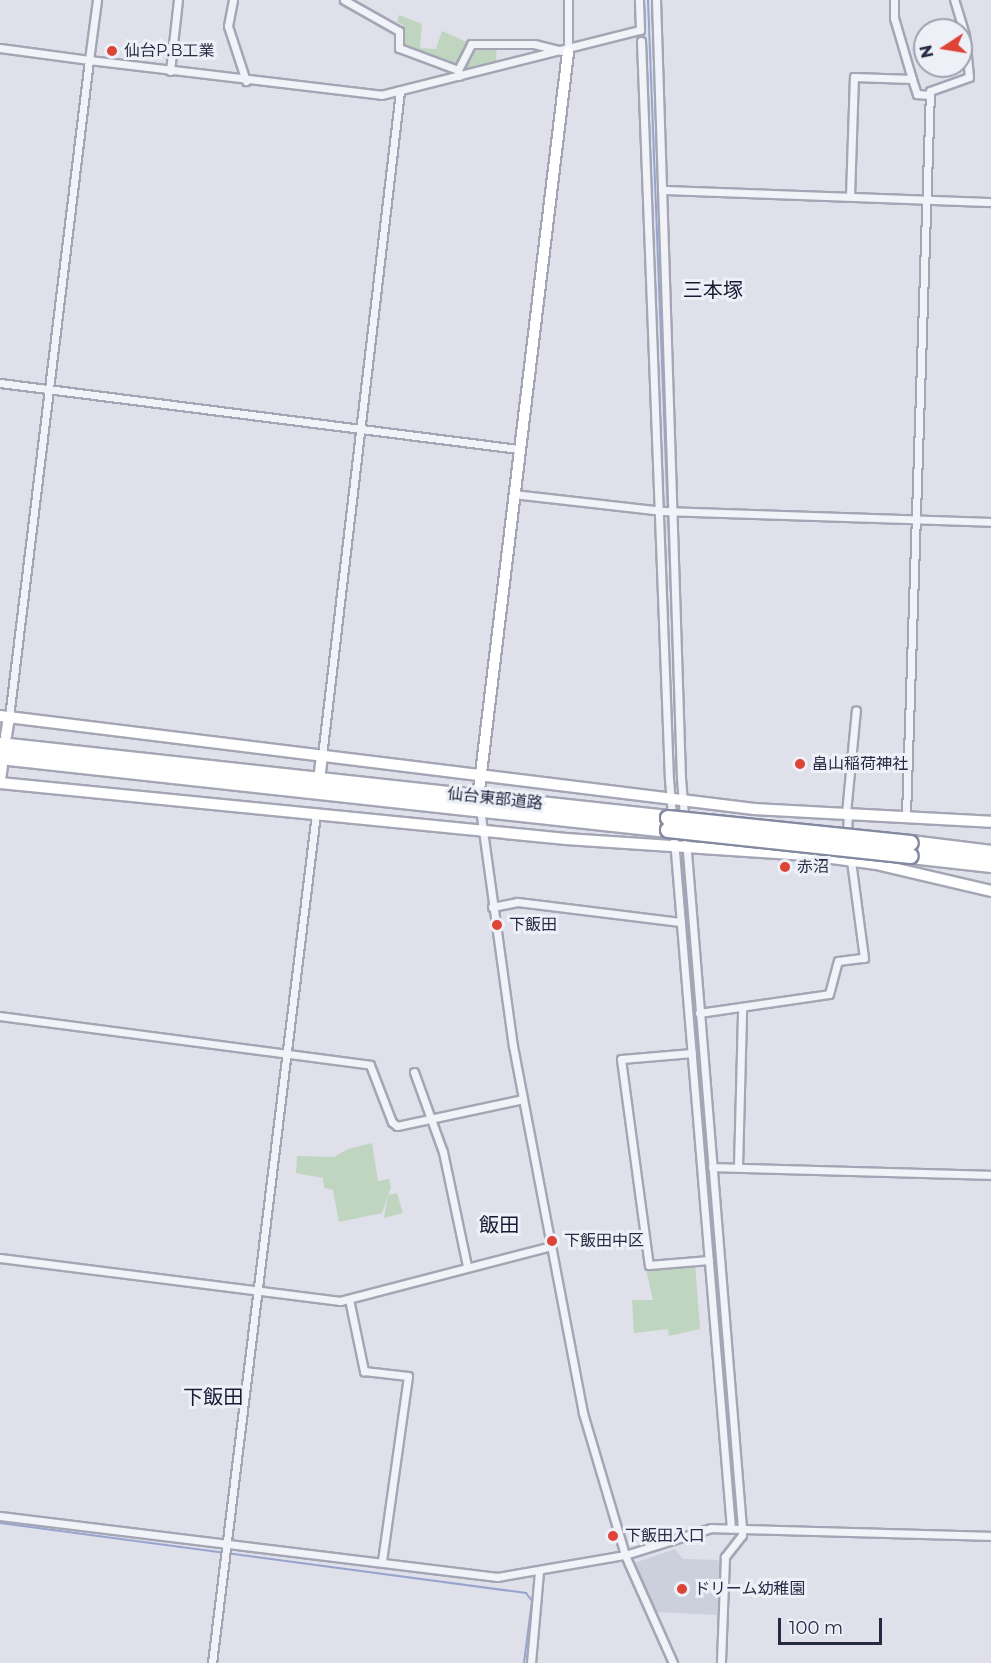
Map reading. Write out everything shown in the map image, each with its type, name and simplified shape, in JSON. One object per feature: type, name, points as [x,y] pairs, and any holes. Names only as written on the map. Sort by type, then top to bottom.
[{"type":"highway","name":"仙台東部道路","points":[[3,740],[668,824]]},
{"type":"highway","name":"仙台東部道路","points":[[1,762],[668,824],[911,850],[991,853]]},
{"type":"highway","name":"仙台東部道路","points":[[911,850],[991,865]]},
{"type":"street","points":[[3,740],[97,0]]},
{"type":"street","points":[[170,71],[178,0]]},
{"type":"street","points":[[233,0],[228,26],[246,81]]},
{"type":"street","points":[[344,0],[399,32],[399,48],[459,73]]},
{"type":"street","points":[[479,790],[478,775],[566,51],[568,0]]},
{"type":"street","points":[[0,48],[246,81],[373,95],[400,91],[459,73],[566,51],[640,30],[639,0]]},
{"type":"street","points":[[656,0],[663,190],[666,511],[681,922],[709,1260],[736,1528],[742,1535],[725,1557],[721,1663]]},
{"type":"street","points":[[894,0],[894,18],[917,94],[930,95]]},
{"type":"street","points":[[906,815],[930,91],[969,77],[965,34],[954,0]]},
{"type":"street","points":[[641,41],[666,511],[676,798],[699,1012],[712,1167],[736,1528]]},
{"type":"street","points":[[459,73],[471,44],[534,44],[566,51]]},
{"type":"street","points":[[850,196],[854,77],[912,79]]},
{"type":"street","points":[[320,772],[400,91]]},
{"type":"street","points":[[663,190],[991,202]]},
{"type":"street","points":[[0,382],[518,449]]},
{"type":"street","points":[[513,494],[666,511],[991,522]]},
{"type":"street","points":[[699,1012],[742,1009],[829,994],[838,961],[864,958],[848,860],[847,813],[856,710]]},
{"type":"street","points":[[5,716],[754,809],[906,815],[991,822]]},
{"type":"street","points":[[1,762],[0,781],[483,830],[848,860],[991,891]]},
{"type":"street","points":[[212,1663],[318,798]]},
{"type":"street","points":[[481,816],[492,907],[523,1099],[583,1413],[625,1555],[673,1663]]},
{"type":"street","points":[[492,907],[517,902],[681,922]]},
{"type":"street","points":[[738,1167],[742,1009]]},
{"type":"street","points":[[0,1016],[370,1065],[392,1122],[397,1126],[430,1117],[523,1099]]},
{"type":"street","points":[[692,1053],[621,1059],[649,1265],[709,1260]]},
{"type":"street","points":[[414,1072],[455,1200],[467,1266]]},
{"type":"street","points":[[712,1167],[991,1175]]},
{"type":"street","points":[[0,1258],[349,1299],[467,1266],[551,1246]]},
{"type":"street","points":[[349,1299],[364,1371],[408,1376],[382,1562]]},
{"type":"street","points":[[0,1516],[497,1577],[539,1572],[625,1555],[711,1528],[991,1536]]},
{"type":"street","points":[[531,1663],[539,1572]]},
{"type":"shaded area","name":"ドリーム幼稚園","points":[[675,1549],[683,1559],[722,1560],[720,1615],[654,1612],[631,1564]]},
{"type":"green space","points":[[399,15],[422,24],[420,48],[436,49],[442,31],[467,42],[458,66],[402,47],[403,25],[397,22]]},
{"type":"green space","points":[[497,45],[496,62],[468,70],[463,65],[474,47]]},
{"type":"green space","points":[[372,1143],[378,1181],[389,1179],[391,1187],[382,1213],[339,1222],[333,1190],[324,1188],[323,1178],[296,1173],[297,1156],[334,1157],[348,1149]]},
{"type":"green space","points":[[397,1193],[403,1213],[384,1218],[388,1195]]},
{"type":"green space","points":[[695,1264],[700,1329],[669,1336],[668,1329],[634,1333],[632,1300],[653,1300],[646,1269]]},
{"type":"waterway","points":[[648,0],[677,750]]},
{"type":"waterway","points":[[678,785],[679,797]]},
{"type":"waterway","points":[[679,803],[680,815]]},
{"type":"waterway","points":[[682,856],[737,1528]]},
{"type":"waterway","points":[[0,1523],[526,1593],[532,1601],[524,1663]]},
{"type":"place","name":"仙台P.B工業","points":[[112,51]]},
{"type":"place","name":"畠山稲荷神社","points":[[800,764]]},
{"type":"place","name":"赤沼","points":[[785,867]]},
{"type":"place","name":"下飯田","points":[[497,925]]},
{"type":"place","name":"下飯田中区","points":[[552,1241]]},
{"type":"place","name":"下飯田入口","points":[[613,1536]]},
{"type":"place","name":"ドリーム幼稚園","points":[[682,1589]]},
{"type":"district","name":"三本塚","points":[[713,290]]},
{"type":"district","name":"飯田","points":[[499,1225]]},
{"type":"district","name":"下飯田","points":[[213,1397]]}]
